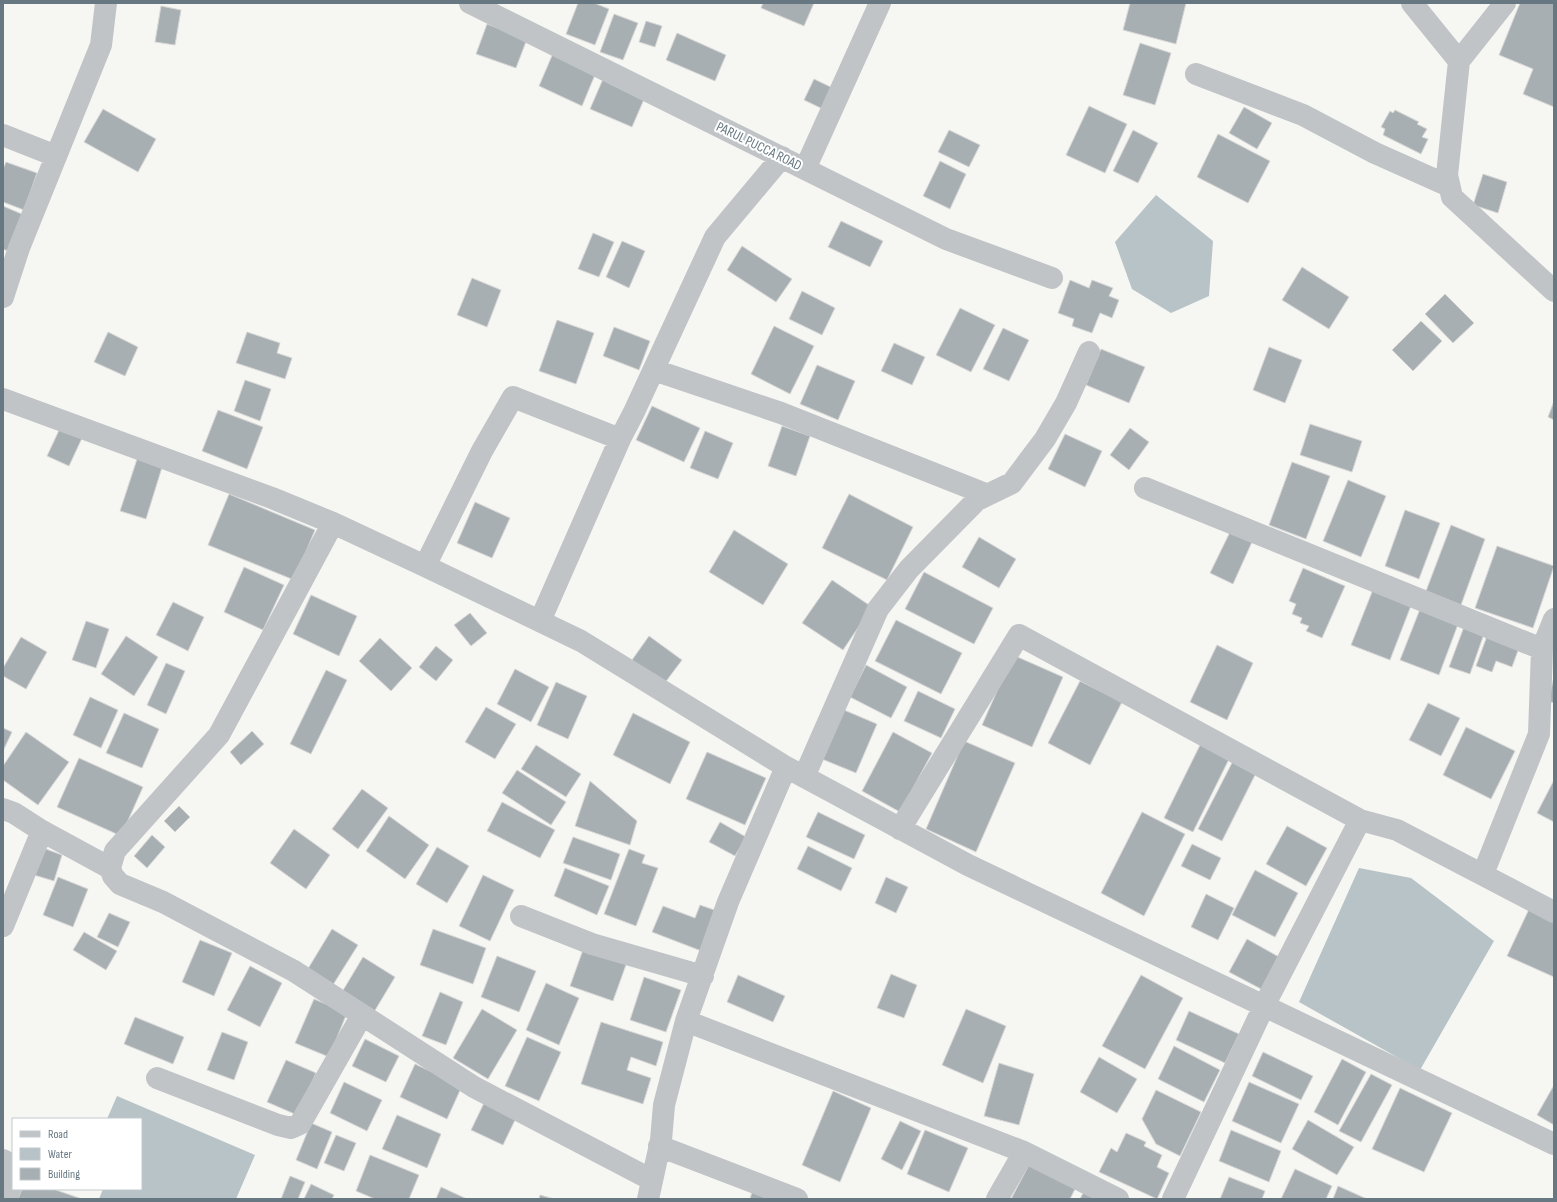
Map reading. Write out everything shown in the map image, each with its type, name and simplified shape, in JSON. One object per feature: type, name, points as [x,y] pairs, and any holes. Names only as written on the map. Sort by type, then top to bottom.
[{"type":"street","points":[[3,297],[19,248],[101,45],[106,3]]},
{"type":"street","name":"PARUL PUCCA ROAD","points":[[470,3],[946,239],[1052,278]]},
{"type":"street","points":[[805,169],[880,3]]},
{"type":"street","points":[[1412,3],[1459,61]]},
{"type":"street","points":[[1504,3],[1459,61],[1447,175],[1452,196],[1554,291]]},
{"type":"street","points":[[1196,74],[1303,115],[1375,153],[1449,186]]},
{"type":"street","points":[[3,135],[56,156]]},
{"type":"street","points":[[540,621],[620,439],[654,370],[715,237],[782,157]]},
{"type":"street","points":[[333,523],[219,735],[115,851],[110,868],[113,876],[120,884],[163,902],[294,971],[474,1087],[650,1190],[659,1146],[664,1105],[686,1021],[728,902],[878,609],[909,569],[977,500],[1012,482],[1045,440],[1066,403],[1089,352]]},
{"type":"street","points":[[654,370],[781,413],[988,495]]},
{"type":"street","points":[[425,566],[482,451],[513,397],[620,439]]},
{"type":"street","points":[[3,399],[272,498],[333,523],[540,621],[581,641],[795,772],[968,865],[1554,1144]]},
{"type":"street","points":[[1145,488],[1542,649]]},
{"type":"street","points":[[1482,874],[1546,738],[1542,649],[1554,619]]},
{"type":"street","points":[[900,829],[1019,635],[1360,820],[1396,830],[1554,912]]},
{"type":"street","points":[[3,809],[14,813],[42,831],[110,868]]},
{"type":"street","points":[[1173,1199],[1264,1006],[1360,820]]},
{"type":"street","points":[[3,926],[42,831]]},
{"type":"street","points":[[521,916],[592,944],[703,976]]},
{"type":"street","points":[[157,1078],[278,1125],[291,1128],[300,1124],[362,1015]]},
{"type":"street","points":[[686,1021],[1024,1152],[1118,1199]]},
{"type":"street","points":[[659,1146],[797,1199]]},
{"type":"street","points":[[997,1199],[1024,1152]]},
{"type":"street","points":[[3,1160],[9,1164],[12,1175]]},
{"type":"street","points":[[7,1199],[12,1182]]},
{"type":"water","points":[[1156,195],[1213,241],[1209,296],[1171,313],[1132,289],[1115,242]]},
{"type":"water","points":[[1359,868],[1411,878],[1494,941],[1420,1070],[1299,1002]]},
{"type":"water","points":[[117,1096],[255,1155],[236,1199],[99,1199],[103,1190],[142,1190],[142,1118],[107,1118]]},
{"type":"building","points":[[578,3],[594,3],[609,9],[595,45],[566,34]]},
{"type":"building","points":[[763,3],[814,3],[804,26],[761,8]]},
{"type":"building","points":[[1130,3],[1186,3],[1176,44],[1123,30]]},
{"type":"building","points":[[1520,3],[1554,3],[1554,107],[1523,94],[1533,69],[1499,55]]},
{"type":"building","points":[[161,6],[181,10],[175,45],[155,42]]},
{"type":"building","points":[[614,14],[638,23],[623,60],[600,52]]},
{"type":"building","points":[[646,21],[662,26],[655,47],[639,42]]},
{"type":"building","points":[[487,24],[527,39],[516,68],[476,54]]},
{"type":"building","points":[[677,33],[726,55],[715,81],[666,60]]},
{"type":"building","points":[[1140,43],[1171,53],[1155,105],[1123,95]]},
{"type":"building","points":[[554,51],[597,70],[582,106],[539,86]]},
{"type":"building","points":[[603,79],[645,97],[632,127],[590,109]]},
{"type":"building","points":[[814,79],[837,90],[827,111],[804,100]]},
{"type":"building","points":[[1089,106],[1127,124],[1105,173],[1066,155]]},
{"type":"building","points":[[1244,107],[1272,123],[1257,149],[1229,133]]},
{"type":"building","points":[[103,109],[156,139],[138,172],[84,142]]},
{"type":"building","points":[[1395,110],[1419,122],[1417,124],[1427,129],[1422,137],[1428,139],[1421,154],[1383,135],[1385,129],[1381,127],[1390,111],[1393,113]]},
{"type":"building","points":[[949,130],[980,145],[969,167],[938,152]]},
{"type":"building","points":[[1133,130],[1158,143],[1138,183],[1113,171]]},
{"type":"building","points":[[1218,134],[1270,161],[1248,203],[1197,177]]},
{"type":"building","points":[[940,161],[966,174],[950,209],[923,196]]},
{"type":"building","points":[[6,162],[37,173],[24,210],[3,202],[3,169]]},
{"type":"building","points":[[1483,174],[1507,182],[1498,213],[1473,205]]},
{"type":"building","points":[[3,206],[24,215],[10,252],[3,249]]},
{"type":"building","points":[[841,221],[883,241],[870,267],[828,247]]},
{"type":"building","points":[[593,233],[614,242],[599,277],[578,269]]},
{"type":"building","points":[[622,241],[645,251],[629,288],[606,277]]},
{"type":"building","points":[[742,246],[792,279],[776,302],[727,270]]},
{"type":"building","points":[[1302,267],[1349,297],[1329,329],[1282,300]]},
{"type":"building","points":[[472,278],[501,290],[487,327],[457,315]]},
{"type":"building","points":[[1070,280],[1089,288],[1092,280],[1113,288],[1109,296],[1119,300],[1112,318],[1100,313],[1092,333],[1072,326],[1074,319],[1058,313]]},
{"type":"building","points":[[802,291],[835,308],[822,335],[789,319]]},
{"type":"building","points":[[1445,294],[1474,323],[1453,343],[1425,314]]},
{"type":"building","points":[[960,308],[995,325],[971,372],[936,355]]},
{"type":"building","points":[[557,320],[594,333],[576,384],[539,371]]},
{"type":"building","points":[[1421,321],[1442,341],[1413,371],[1392,350]]},
{"type":"building","points":[[774,326],[814,346],[790,394],[751,374]]},
{"type":"building","points":[[614,327],[650,341],[639,370],[603,356]]},
{"type":"building","points":[[1003,328],[1029,340],[1009,381],[983,369]]},
{"type":"building","points":[[108,332],[138,347],[125,376],[94,362]]},
{"type":"building","points":[[247,332],[280,343],[277,353],[292,358],[285,379],[236,363]]},
{"type":"building","points":[[894,343],[925,357],[912,385],[881,371]]},
{"type":"building","points":[[1269,347],[1302,360],[1285,403],[1253,390]]},
{"type":"building","points":[[1101,349],[1145,367],[1129,403],[1086,385]]},
{"type":"building","points":[[817,365],[855,381],[838,420],[800,404]]},
{"type":"building","points":[[245,380],[271,389],[260,421],[234,411]]},
{"type":"building","points":[[1554,401],[1554,420],[1548,417]]},
{"type":"building","points":[[652,406],[700,428],[684,462],[636,440]]},
{"type":"building","points":[[218,410],[263,427],[247,469],[202,451]]},
{"type":"building","points":[[1310,424],[1362,441],[1352,472],[1300,455]]},
{"type":"building","points":[[61,426],[83,436],[69,466],[47,456]]},
{"type":"building","points":[[782,426],[810,436],[796,476],[768,466]]},
{"type":"building","points":[[1130,428],[1149,442],[1129,470],[1110,455]]},
{"type":"building","points":[[705,431],[733,443],[718,479],[690,468]]},
{"type":"building","points":[[1065,434],[1102,451],[1085,487],[1048,469]]},
{"type":"building","points":[[139,453],[164,461],[146,519],[120,511]]},
{"type":"building","points":[[1292,462],[1330,476],[1306,539],[1269,525]]},
{"type":"building","points":[[1348,480],[1386,496],[1361,557],[1323,541]]},
{"type":"building","points":[[229,494],[315,530],[294,580],[208,545]]},
{"type":"building","points":[[849,494],[913,527],[887,580],[822,548]]},
{"type":"building","points":[[475,502],[510,518],[492,558],[457,543]]},
{"type":"building","points":[[1405,510],[1440,523],[1419,579],[1385,566]]},
{"type":"building","points":[[1451,525],[1485,539],[1461,605],[1426,591]]},
{"type":"building","points":[[734,530],[788,564],[763,605],[709,572]]},
{"type":"building","points":[[1230,532],[1252,542],[1233,584],[1210,573]]},
{"type":"building","points":[[979,537],[1016,559],[999,588],[962,567]]},
{"type":"building","points":[[1497,546],[1554,566],[1533,628],[1475,608]]},
{"type":"building","points":[[244,567],[284,585],[263,630],[224,612]]},
{"type":"building","points":[[1303,568],[1345,586],[1322,638],[1306,631],[1309,626],[1300,623],[1302,618],[1292,614],[1296,604],[1289,601]]},
{"type":"building","points":[[924,572],[993,608],[974,644],[905,609]]},
{"type":"building","points":[[832,580],[872,607],[843,650],[802,623]]},
{"type":"building","points":[[1374,587],[1412,603],[1390,660],[1351,645]]},
{"type":"building","points":[[311,595],[357,616],[339,656],[293,634]]},
{"type":"building","points":[[173,602],[204,617],[188,651],[156,635]]},
{"type":"building","points":[[1422,604],[1460,619],[1439,675],[1400,660]]},
{"type":"building","points":[[470,613],[487,633],[471,646],[454,625]]},
{"type":"building","points":[[896,620],[962,653],[941,694],[875,661]]},
{"type":"building","points":[[86,621],[109,629],[96,668],[72,660]]},
{"type":"building","points":[[1465,624],[1485,631],[1470,674],[1449,667]]},
{"type":"building","points":[[126,636],[158,657],[134,696],[101,674]]},
{"type":"building","points":[[649,636],[682,660],[664,684],[632,660]]},
{"type":"building","points":[[1487,636],[1519,648],[1512,667],[1496,661],[1492,672],[1476,666]]},
{"type":"building","points":[[21,637],[47,652],[26,689],[3,676],[3,668]]},
{"type":"building","points":[[380,638],[412,668],[391,691],[359,661]]},
{"type":"building","points":[[1217,645],[1253,663],[1227,720],[1190,702]]},
{"type":"building","points":[[436,646],[453,660],[436,681],[419,667]]},
{"type":"building","points":[[1013,655],[1063,677],[1032,747],[982,725]]},
{"type":"building","points":[[166,663],[185,671],[166,714],[147,705]]},
{"type":"building","points":[[866,665],[907,687],[891,718],[850,697]]},
{"type":"building","points":[[515,669],[549,687],[531,722],[497,704]]},
{"type":"building","points":[[326,670],[347,680],[311,754],[290,744]]},
{"type":"building","points":[[1554,677],[1554,703],[1548,701]]},
{"type":"building","points":[[1080,681],[1122,702],[1090,765],[1048,743]]},
{"type":"building","points":[[556,682],[587,696],[568,739],[537,725]]},
{"type":"building","points":[[918,691],[955,709],[941,738],[904,721]]},
{"type":"building","points":[[90,697],[118,710],[101,748],[73,735]]},
{"type":"building","points":[[1428,703],[1460,718],[1441,756],[1409,740]]},
{"type":"building","points":[[486,707],[516,724],[495,759],[465,742]]},
{"type":"building","points":[[837,707],[877,724],[856,773],[817,757]]},
{"type":"building","points":[[124,713],[159,729],[142,768],[106,753]]},
{"type":"building","points":[[633,713],[690,742],[670,784],[613,755]]},
{"type":"building","points":[[1466,727],[1515,751],[1491,799],[1443,775]]},
{"type":"building","points":[[3,728],[12,732],[3,751]]},
{"type":"building","points":[[252,731],[264,744],[241,765],[230,752]]},
{"type":"building","points":[[26,732],[69,762],[38,805],[3,780],[3,766]]},
{"type":"building","points":[[893,732],[932,753],[900,812],[862,791]]},
{"type":"building","points":[[1203,739],[1232,753],[1193,832],[1164,818]]},
{"type":"building","points":[[964,741],[1015,763],[976,852],[926,829]]},
{"type":"building","points":[[536,745],[581,774],[566,797],[521,769]]},
{"type":"building","points":[[707,752],[766,778],[745,825],[686,799]]},
{"type":"building","points":[[1235,757],[1258,769],[1222,841],[1198,829]]},
{"type":"building","points":[[79,758],[143,787],[121,836],[57,807]]},
{"type":"building","points":[[517,770],[566,802],[551,825],[502,793]]},
{"type":"building","points":[[1554,780],[1554,822],[1537,813]]},
{"type":"building","points":[[590,781],[637,821],[630,845],[575,826]]},
{"type":"building","points":[[362,789],[388,808],[358,849],[332,829]]},
{"type":"building","points":[[502,802],[555,830],[540,858],[487,831]]},
{"type":"building","points":[[179,806],[190,817],[175,832],[164,821]]},
{"type":"building","points":[[818,812],[865,835],[854,859],[806,837]]},
{"type":"building","points":[[1142,812],[1185,834],[1144,916],[1101,893]]},
{"type":"building","points":[[389,816],[429,845],[405,879],[366,851]]},
{"type":"building","points":[[720,822],[746,837],[735,856],[709,842]]},
{"type":"building","points":[[1287,826],[1327,848],[1306,886],[1266,864]]},
{"type":"building","points":[[294,829],[330,855],[306,889],[270,863]]},
{"type":"building","points":[[152,835],[165,847],[147,868],[134,856]]},
{"type":"building","points":[[573,837],[620,854],[611,880],[563,863]]},
{"type":"building","points":[[1192,844],[1221,858],[1210,880],[1181,866]]},
{"type":"building","points":[[808,846],[852,868],[841,891],[797,869]]},
{"type":"building","points":[[437,847],[469,866],[447,903],[416,884]]},
{"type":"building","points":[[43,848],[62,855],[54,881],[34,875]]},
{"type":"building","points":[[629,849],[645,855],[642,863],[658,868],[636,926],[604,914]]},
{"type":"building","points":[[565,868],[609,886],[597,915],[554,896]]},
{"type":"building","points":[[1255,870],[1298,893],[1275,937],[1232,915]]},
{"type":"building","points":[[483,875],[514,890],[490,941],[459,926]]},
{"type":"building","points":[[58,877],[88,889],[73,927],[43,915]]},
{"type":"building","points":[[886,877],[908,887],[896,913],[875,903]]},
{"type":"building","points":[[1206,894],[1234,908],[1218,940],[1191,927]]},
{"type":"building","points":[[700,905],[720,912],[704,952],[652,932],[663,906],[695,918]]},
{"type":"building","points":[[1530,907],[1554,918],[1554,977],[1507,956]]},
{"type":"building","points":[[109,913],[130,922],[118,947],[97,937]]},
{"type":"building","points":[[332,929],[358,945],[331,988],[306,972]]},
{"type":"building","points":[[433,929],[486,948],[473,984],[420,965]]},
{"type":"building","points":[[84,932],[117,951],[106,970],[73,950]]},
{"type":"building","points":[[1247,939],[1279,957],[1261,989],[1229,972]]},
{"type":"building","points":[[200,940],[232,953],[214,996],[182,982]]},
{"type":"building","points":[[584,947],[627,962],[613,1001],[570,986]]},
{"type":"building","points":[[497,956],[536,971],[519,1012],[481,997]]},
{"type":"building","points":[[363,957],[395,977],[374,1012],[342,992]]},
{"type":"building","points":[[250,966],[282,983],[260,1027],[227,1010]]},
{"type":"building","points":[[891,974],[917,985],[904,1018],[877,1008]]},
{"type":"building","points":[[738,975],[785,996],[773,1022],[727,1002]]},
{"type":"building","points":[[1141,975],[1183,998],[1145,1069],[1102,1046]]},
{"type":"building","points":[[644,977],[681,990],[666,1032],[630,1020]]},
{"type":"building","points":[[546,983],[579,998],[559,1045],[526,1030]]},
{"type":"building","points":[[440,992],[463,1002],[446,1045],[422,1036]]},
{"type":"building","points":[[314,999],[347,1013],[329,1057],[295,1043]]},
{"type":"building","points":[[482,1009],[517,1030],[488,1079],[453,1058]]},
{"type":"building","points":[[966,1009],[1006,1026],[983,1083],[942,1065]]},
{"type":"building","points":[[1189,1011],[1239,1034],[1225,1063],[1176,1040]]},
{"type":"building","points":[[135,1017],[184,1037],[173,1064],[124,1044]]},
{"type":"building","points":[[601,1022],[663,1042],[656,1066],[631,1057],[627,1070],[651,1078],[643,1104],[581,1084]]},
{"type":"building","points":[[222,1032],[248,1042],[234,1080],[207,1070]]},
{"type":"building","points":[[527,1037],[561,1052],[539,1101],[505,1086]]},
{"type":"building","points":[[365,1039],[399,1056],[386,1082],[352,1066]]},
{"type":"building","points":[[1174,1046],[1220,1070],[1204,1102],[1158,1079]]},
{"type":"building","points":[[1263,1052],[1313,1076],[1301,1100],[1252,1076]]},
{"type":"building","points":[[1099,1057],[1137,1079],[1117,1113],[1080,1092]]},
{"type":"building","points":[[1342,1059],[1366,1072],[1338,1125],[1314,1112]]},
{"type":"building","points":[[286,1060],[316,1073],[297,1115],[267,1102]]},
{"type":"building","points":[[999,1063],[1034,1074],[1019,1125],[984,1116]]},
{"type":"building","points":[[415,1064],[462,1086],[447,1119],[400,1097]]},
{"type":"building","points":[[1371,1074],[1392,1085],[1361,1142],[1339,1131]]},
{"type":"building","points":[[344,1082],[382,1100],[367,1131],[330,1113]]},
{"type":"building","points":[[1249,1082],[1299,1104],[1281,1143],[1232,1121]]},
{"type":"building","points":[[1554,1085],[1554,1125],[1537,1115]]},
{"type":"building","points":[[1400,1088],[1452,1113],[1424,1172],[1372,1149]]},
{"type":"building","points":[[1156,1090],[1201,1112],[1180,1156],[1156,1144],[1142,1119]]},
{"type":"building","points":[[833,1091],[871,1108],[840,1182],[802,1165]]},
{"type":"building","points":[[484,1103],[516,1118],[503,1145],[471,1130]]},
{"type":"building","points":[[397,1115],[441,1134],[427,1168],[382,1149]]},
{"type":"building","points":[[1308,1120],[1354,1147],[1337,1175],[1292,1149]]},
{"type":"building","points":[[900,1121],[921,1131],[902,1170],[881,1159]]},
{"type":"building","points":[[311,1123],[332,1132],[317,1169],[296,1160]]},
{"type":"building","points":[[925,1130],[968,1148],[949,1192],[907,1174]]},
{"type":"building","points":[[1231,1130],[1281,1151],[1269,1182],[1219,1161]]},
{"type":"building","points":[[1126,1133],[1146,1142],[1144,1146],[1162,1155],[1157,1167],[1169,1173],[1157,1199],[1099,1172],[1111,1148],[1117,1152]]},
{"type":"building","points":[[336,1135],[356,1143],[344,1171],[324,1163]]},
{"type":"building","points":[[370,1155],[419,1175],[409,1199],[375,1199],[356,1191]]},
{"type":"building","points":[[1030,1163],[1076,1187],[1070,1199],[1011,1199]]},
{"type":"building","points":[[1295,1169],[1332,1186],[1326,1199],[1281,1199]]},
{"type":"building","points":[[290,1176],[305,1182],[298,1199],[281,1199]]},
{"type":"building","points":[[1229,1177],[1265,1191],[1262,1199],[1220,1199]]},
{"type":"building","points":[[311,1184],[334,1195],[332,1199],[304,1199]]},
{"type":"building","points":[[1338,1186],[1367,1199],[1333,1199]]},
{"type":"building","points":[[441,1187],[467,1199],[436,1199]]},
{"type":"building","points":[[753,1188],[772,1199],[750,1199]]},
{"type":"building","points":[[1085,1189],[1105,1199],[1080,1199]]},
{"type":"building","points":[[22,1190],[56,1190],[82,1199],[18,1199]]},
{"type":"building","points":[[540,1195],[554,1199],[539,1199]]}]
